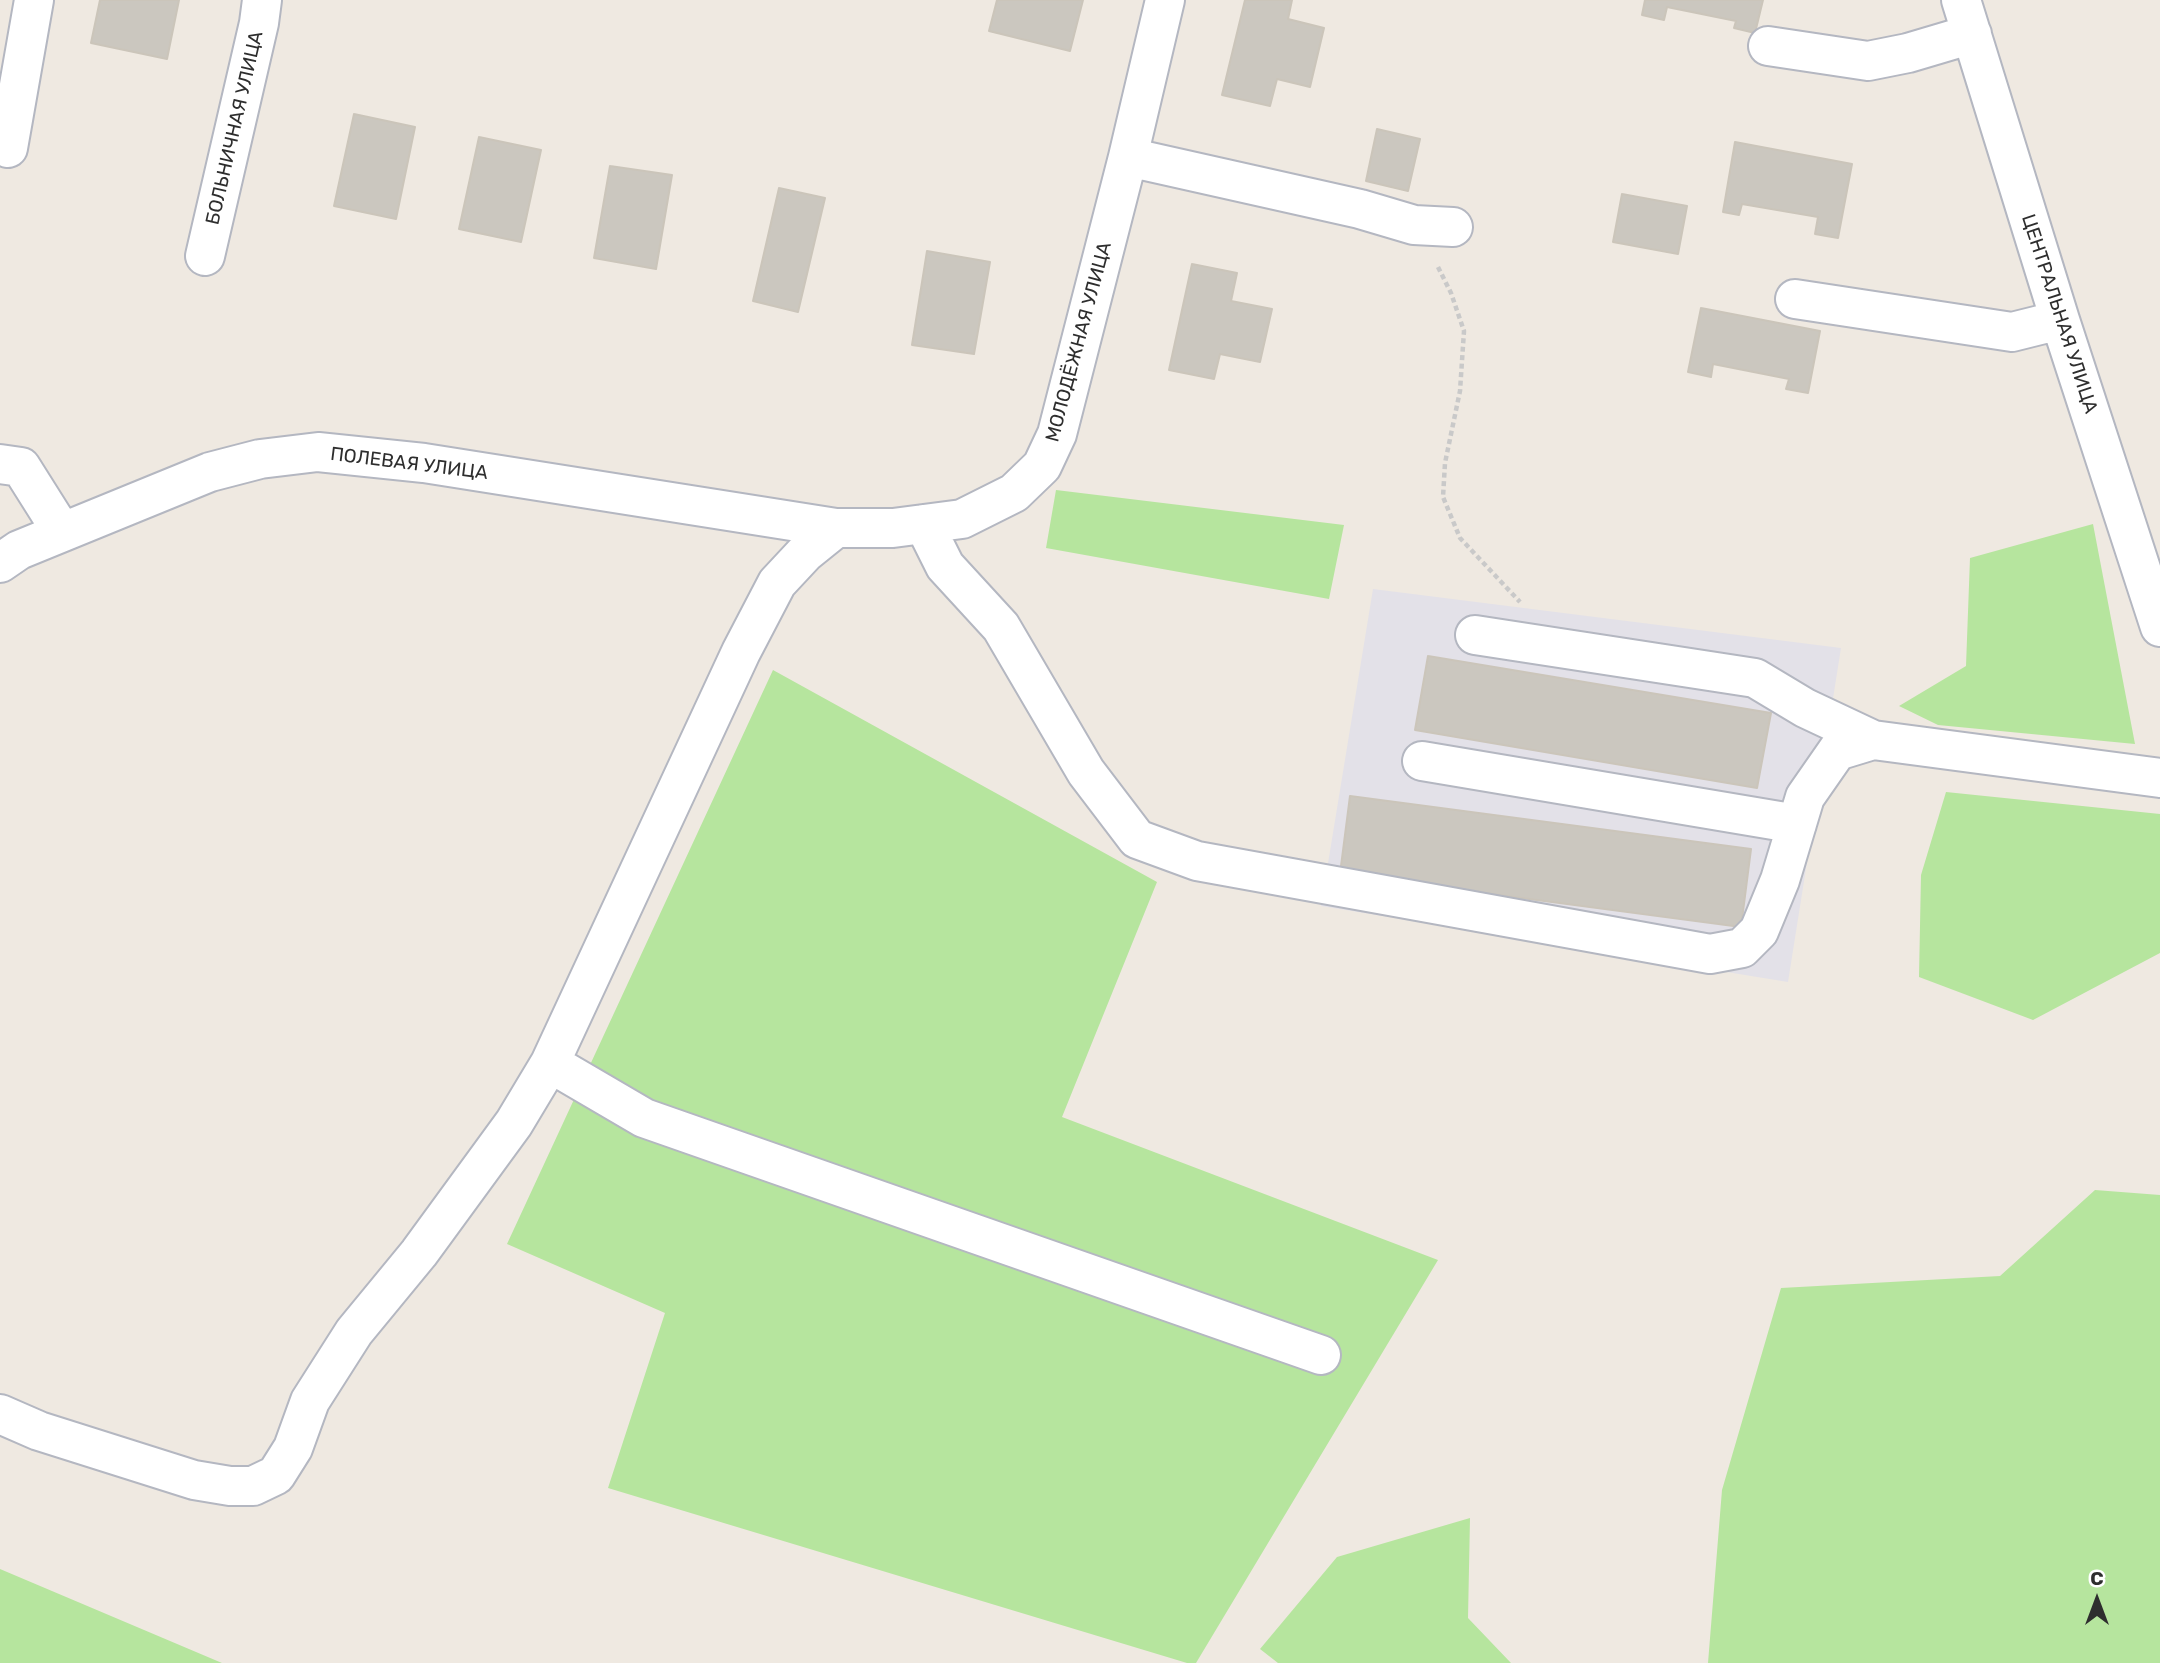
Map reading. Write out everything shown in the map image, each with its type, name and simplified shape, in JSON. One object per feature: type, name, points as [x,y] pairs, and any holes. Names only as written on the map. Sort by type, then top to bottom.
[{"type":"street","points":[[8,148],[34,0]]},
{"type":"street","name":"БОЛЬНИЧНАЯ УЛИЦА","points":[[205,256],[262,0]]},
{"type":"street","name":"МОЛОДЁЖНАЯ УЛИЦА","points":[[836,528],[893,528],[962,519],[1014,493],[1042,466],[1057,434],[1165,0]]},
{"type":"street","points":[[1768,46],[1868,61],[1908,53],[1966,17]]},
{"type":"street","name":"ЦЕНТРАЛЬНАЯ УЛИЦА","points":[[1966,17],[2060,320],[2160,627]]},
{"type":"street","points":[[1128,157],[1360,209],[1413,225],[1453,227]]},
{"type":"street","points":[[1794,299],[2012,332],[2060,320]]},
{"type":"street","name":"ПОЛЕВАЯ УЛИЦА","points":[[0,563],[19,550],[210,472],[260,460],[318,452],[424,463],[836,528]]},
{"type":"street","points":[[0,464],[21,467],[62,532]]},
{"type":"street","points":[[924,524],[946,566],[1000,627],[1086,772],[1137,839],[1197,861],[1710,954],[1742,948],[1759,931],[1780,880],[1805,797],[1837,751],[1873,740]]},
{"type":"street","points":[[0,1414],[39,1431],[194,1480],[230,1486],[253,1486],[276,1475],[293,1448],[310,1401],[354,1332],[419,1254],[514,1123],[550,1062],[735,664],[777,583],[806,553],[836,528]]},
{"type":"street","points":[[1475,635],[1755,678],[1805,708],[1873,740],[2160,778]]},
{"type":"street","points":[[1422,761],[1797,824]]},
{"type":"street","points":[[550,1062],[644,1118],[1321,1354]]},
{"type":"path","points":[[1413,225],[1451,293],[1464,331],[1461,391],[1445,463],[1443,497],[1461,538],[1523,604],[1544,645]]},
{"type":"shaded area","points":[[1373,589],[1841,648],[1788,982],[1321,906]]},
{"type":"green space","points":[[1056,490],[1344,525],[1329,599],[1046,548]]},
{"type":"green space","points":[[2093,524],[2135,744],[1938,725],[1899,706],[1966,666],[1970,558]]},
{"type":"green space","points":[[773,670],[1157,882],[1062,1117],[1438,1260],[1196,1663],[1187,1663],[608,1488],[665,1313],[507,1244]]},
{"type":"green space","points":[[1946,792],[2160,814],[2160,953],[2033,1020],[1919,977],[1921,875]]},
{"type":"green space","points":[[2095,1190],[2160,1195],[2160,1663],[1708,1663],[1722,1490],[1781,1288],[2000,1276]]},
{"type":"green space","points":[[1470,1518],[1468,1618],[1511,1663],[1278,1663],[1260,1649],[1337,1557]]},
{"type":"green space","points":[[0,1569],[222,1663],[0,1663]]},
{"type":"building","points":[[100,0],[179,0],[167,59],[91,43]]},
{"type":"building","points":[[997,0],[1083,0],[1070,51],[989,31]]},
{"type":"building","points":[[1245,0],[1292,0],[1288,19],[1324,28],[1310,87],[1277,79],[1270,106],[1222,95]]},
{"type":"building","points":[[1645,0],[1763,0],[1755,33],[1734,28],[1736,21],[1667,7],[1664,20],[1642,15]]},
{"type":"building","points":[[354,114],[415,127],[396,219],[334,206]]},
{"type":"building","points":[[1377,129],[1420,139],[1408,191],[1366,181]]},
{"type":"building","points":[[479,137],[541,150],[521,242],[459,229]]},
{"type":"building","points":[[1735,142],[1852,164],[1838,238],[1815,234],[1818,217],[1742,204],[1739,215],[1723,212]]},
{"type":"building","points":[[610,166],[672,175],[656,269],[594,258]]},
{"type":"building","points":[[779,188],[825,198],[798,312],[753,301]]},
{"type":"building","points":[[1622,194],[1687,206],[1678,254],[1613,242]]},
{"type":"building","points":[[927,251],[990,262],[974,354],[912,345]]},
{"type":"building","points":[[1192,264],[1237,273],[1231,301],[1272,309],[1260,362],[1220,354],[1214,379],[1169,370]]},
{"type":"building","points":[[1701,308],[1820,331],[1808,393],[1786,389],[1789,379],[1713,364],[1711,377],[1688,372]]},
{"type":"building","points":[[1428,656],[1771,713],[1757,788],[1415,730]]},
{"type":"building","points":[[1350,796],[1751,849],[1741,927],[1340,874]]}]
